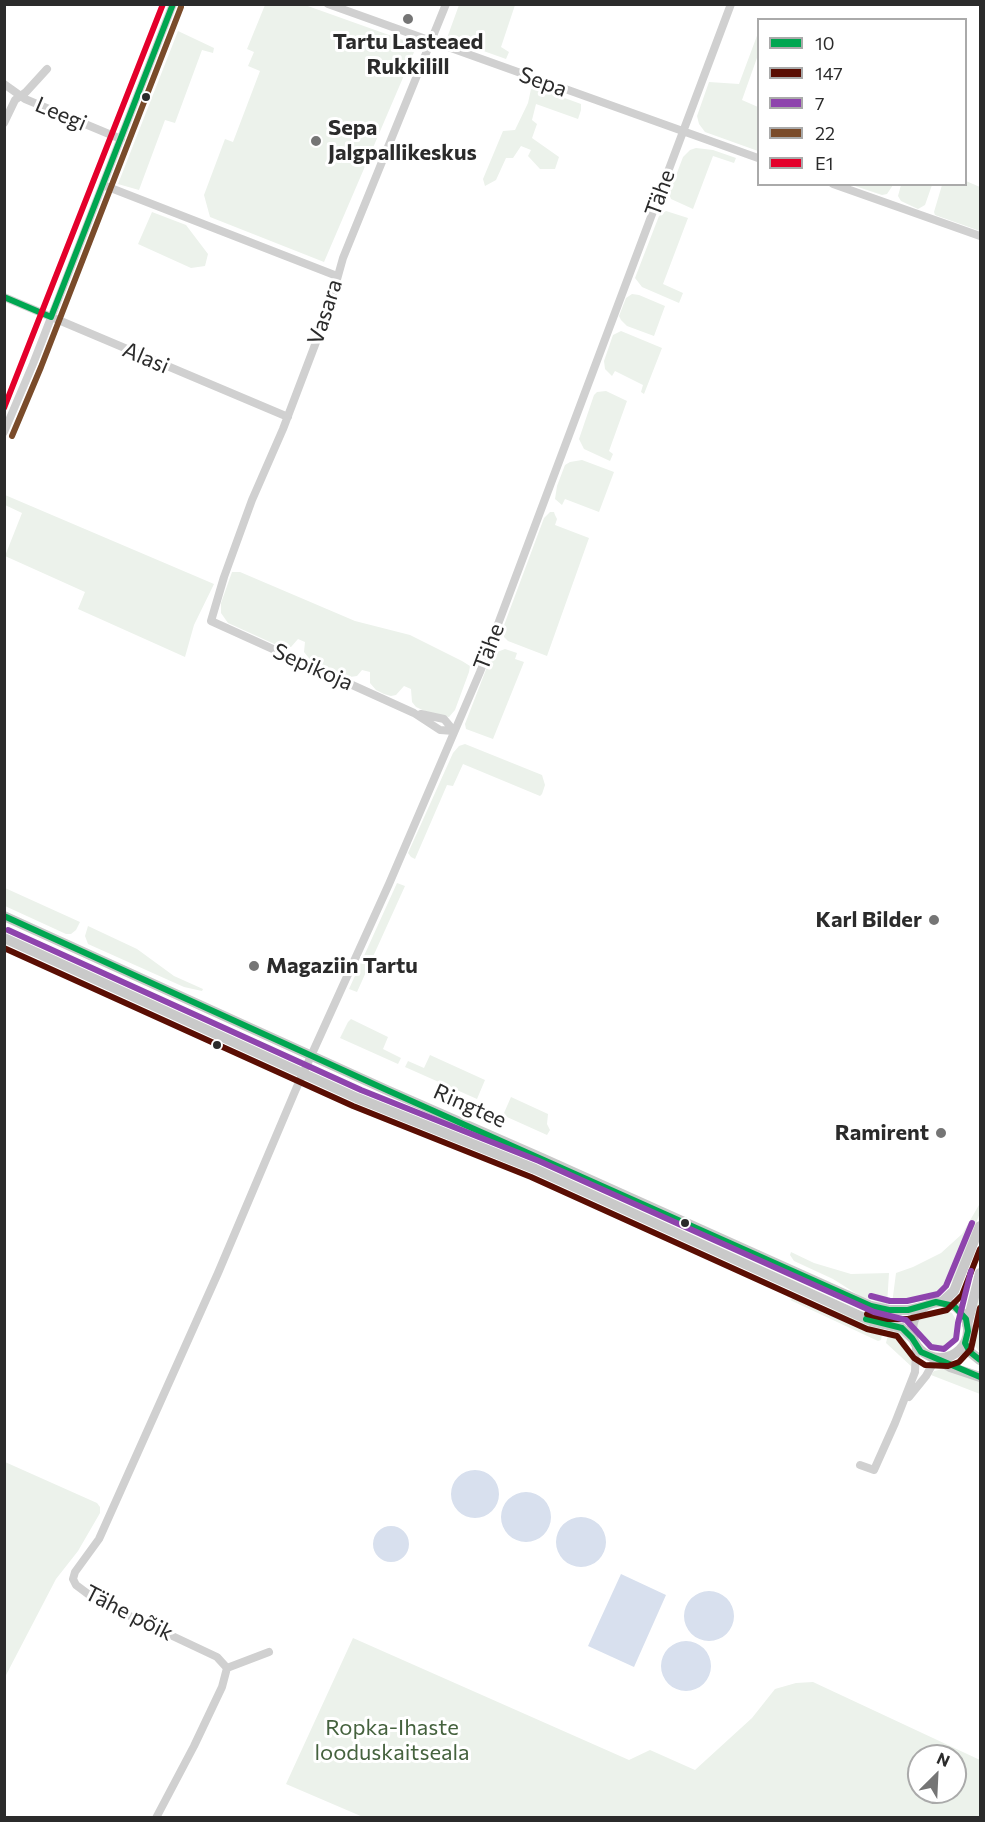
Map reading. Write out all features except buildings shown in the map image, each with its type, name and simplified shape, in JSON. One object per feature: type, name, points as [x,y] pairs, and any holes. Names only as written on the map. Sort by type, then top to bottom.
[{"type":"main road","name":"Ringtee","points":[[4,916],[871,1306],[890,1310],[908,1310],[925,1306]]},
{"type":"main road","name":"Ringtee","points":[[4,938],[303,1074],[408,1119],[535,1168],[871,1321],[902,1328],[914,1342]]},
{"type":"main road","points":[[981,1226],[954,1291],[942,1302],[925,1306],[913,1320],[914,1342],[921,1352],[950,1367],[981,1377]]},
{"type":"main road","points":[[981,1273],[967,1325],[965,1343],[970,1352],[981,1360]]},
{"type":"main road","points":[[942,1302],[959,1309],[967,1325]]},
{"type":"main road","points":[[936,1358],[953,1355],[965,1343]]},
{"type":"street","points":[[4,432],[173,4]]},
{"type":"street","name":"Sepa","points":[[328,4],[757,157]]},
{"type":"street","name":"Vasara","points":[[211,621],[224,577],[252,500],[288,417],[329,308],[337,276],[446,4]]},
{"type":"street","name":"Tähe","points":[[112,1507],[218,1273],[480,672],[731,4]]},
{"type":"street","points":[[4,123],[13,103],[47,69]]},
{"type":"street","name":"Leegi","points":[[4,84],[20,97],[121,139]]},
{"type":"street","points":[[103,185],[337,276]]},
{"type":"street","points":[[839,186],[981,237]]},
{"type":"street","name":"Alasi","points":[[4,297],[288,417]]},
{"type":"street","name":"Sepikoja","points":[[211,621],[414,713],[440,730],[454,730]]},
{"type":"street","points":[[860,1464],[874,1470],[915,1372],[914,1342]]},
{"type":"street","points":[[902,1405],[926,1376],[936,1358]]},
{"type":"street","name":"Tähe põik","points":[[112,1507],[99,1539],[75,1572],[73,1579],[76,1585],[96,1600],[217,1657],[227,1668]]},
{"type":"street","points":[[156,1818],[222,1687],[227,1668],[269,1652]]},
{"type":"green space","name":"Sepa Jalgpallikeskus","points":[[265,5],[305,5],[417,45],[324,262],[210,217],[204,195],[225,139],[233,142],[260,71],[248,66],[254,52],[247,49]]},
{"type":"green space","points":[[459,5],[515,5],[501,47],[509,52],[506,59],[447,38]]},
{"type":"green space","points":[[178,31],[214,48],[213,53],[202,50],[175,123],[165,120],[139,190],[118,184]]},
{"type":"green space","points":[[757,36],[757,58],[742,100],[757,107],[757,151],[705,132],[699,124],[697,116],[709,82],[739,84]]},
{"type":"green space","points":[[531,89],[540,89],[581,104],[578,119],[536,104],[532,120],[537,124],[532,138],[559,157],[555,169],[540,169],[528,156],[531,150],[521,146],[513,158],[506,158],[496,180],[485,186],[483,179],[503,131],[515,130],[528,103]]},
{"type":"green space","points":[[696,148],[713,150],[736,158],[734,163],[713,156],[693,209],[671,199],[669,194],[683,157]]},
{"type":"green space","points":[[967,181],[980,187],[980,231],[935,215],[942,186],[967,186]]},
{"type":"green space","points":[[855,186],[892,186],[887,194],[882,195]]},
{"type":"green space","points":[[900,186],[932,186],[925,205],[918,209],[901,201],[898,196]]},
{"type":"green space","points":[[666,211],[688,218],[663,284],[683,293],[679,303],[642,287],[635,278],[659,216]]},
{"type":"green space","points":[[152,212],[186,225],[208,254],[205,266],[191,268],[138,244]]},
{"type":"green space","points":[[632,294],[665,306],[654,336],[627,326],[621,320],[619,316],[626,298]]},
{"type":"green space","points":[[621,331],[662,348],[644,394],[641,392],[643,385],[615,371],[612,376],[605,369],[604,361],[613,335]]},
{"type":"green space","points":[[606,391],[627,401],[609,451],[613,454],[610,461],[584,449],[579,439],[594,395],[597,392]]},
{"type":"green space","points":[[582,460],[614,472],[599,512],[565,499],[562,505],[555,499],[565,465]]},
{"type":"green space","points":[[5,495],[214,584],[194,625],[185,657],[78,609],[85,592],[5,556],[22,513],[5,505]]},
{"type":"green space","points":[[550,512],[554,512],[557,519],[555,525],[589,538],[547,656],[508,641],[504,637],[503,628],[544,518]]},
{"type":"green space","points":[[232,572],[240,572],[355,621],[410,635],[462,661],[470,666],[455,710],[449,717],[429,713],[416,707],[412,702],[411,689],[404,686],[396,695],[384,694],[370,683],[370,672],[362,670],[357,676],[350,677],[312,662],[304,652],[305,642],[298,639],[291,647],[281,647],[228,623],[221,613],[221,603]]},
{"type":"green space","points":[[505,649],[517,653],[515,659],[524,662],[493,739],[466,729],[465,724],[492,654]]},
{"type":"green space","points":[[465,744],[542,775],[545,785],[542,794],[540,796],[463,764],[453,786],[447,785],[415,859],[408,853],[453,753],[459,746]]},
{"type":"green space","points":[[397,883],[405,886],[357,992],[349,989]]},
{"type":"green space","points":[[5,888],[80,922],[76,930],[71,934],[66,934],[5,906]]},
{"type":"green space","points":[[88,926],[137,949],[174,976],[203,989],[202,991],[184,987],[88,944],[85,936]]},
{"type":"green space","points":[[351,1019],[388,1037],[383,1049],[401,1058],[398,1064],[340,1038]]},
{"type":"green space","points":[[430,1055],[485,1080],[477,1099],[405,1067],[408,1061],[424,1068]]},
{"type":"green space","points":[[511,1097],[548,1114],[547,1124],[550,1130],[547,1135],[507,1117],[504,1113]]},
{"type":"green space","points":[[979,1205],[980,1213],[954,1279],[947,1288],[943,1292],[927,1296],[914,1303],[892,1304],[896,1273],[941,1253],[962,1234]]},
{"type":"green space","points":[[791,1252],[814,1263],[851,1274],[889,1273],[887,1305],[860,1296],[833,1279],[794,1261],[790,1255]]},
{"type":"green space","points":[[980,1293],[980,1353],[973,1343],[973,1327]]},
{"type":"green space","points":[[796,1296],[883,1328],[881,1340],[878,1341],[790,1300]]},
{"type":"green space","points":[[939,1309],[952,1313],[959,1325],[959,1333],[954,1344],[937,1351],[926,1346],[916,1324],[925,1313]]},
{"type":"green space","points":[[889,1330],[901,1333],[906,1340],[910,1349],[912,1367],[886,1343]]},
{"type":"green space","points":[[943,1369],[980,1382],[980,1394],[931,1375],[934,1371]]},
{"type":"green space","points":[[5,1462],[97,1503],[100,1513],[78,1551],[56,1579],[5,1677]]},
{"type":"green space","name":"Ropka-Ihaste looduskaitseala","points":[[353,1638],[629,1760],[650,1750],[695,1770],[752,1718],[775,1689],[796,1683],[813,1682],[946,1744],[907,1744],[907,1804],[967,1804],[967,1754],[980,1760],[980,1817],[363,1817],[286,1784]]},
{"type":"shaded area","points":[[470,1470],[480,1470],[495,1480],[499,1494],[498,1503],[489,1514],[480,1518],[470,1518],[455,1508],[451,1499],[451,1489],[461,1474]]},
{"type":"shaded area","points":[[526,1492],[535,1494],[546,1503],[551,1517],[549,1526],[540,1537],[526,1542],[517,1540],[506,1531],[501,1517],[503,1508],[512,1497]]},
{"type":"shaded area","points":[[581,1517],[590,1519],[601,1528],[606,1542],[604,1551],[595,1562],[581,1567],[572,1565],[561,1556],[556,1542],[558,1533],[567,1522]]},
{"type":"shaded area","points":[[391,1526],[404,1531],[409,1544],[404,1557],[391,1562],[378,1557],[373,1544],[378,1531]]},
{"type":"shaded area","points":[[621,1574],[666,1595],[634,1667],[588,1646]]},
{"type":"shaded area","points":[[709,1591],[718,1593],[729,1602],[734,1616],[732,1625],[723,1636],[709,1641],[700,1639],[689,1630],[684,1616],[686,1607],[695,1596]]},
{"type":"shaded area","points":[[686,1641],[695,1643],[706,1652],[711,1666],[709,1675],[700,1686],[686,1691],[677,1689],[666,1680],[661,1666],[663,1657],[672,1646]]},
{"type":"transit line","name":"E1","points":[[4,408],[163,4]]},
{"type":"transit line","name":"10","points":[[51,317],[173,4]]},
{"type":"transit line","name":"22","points":[[12,436],[181,7]]},
{"type":"transit line","name":"10","points":[[4,297],[51,317]]},
{"type":"transit line","name":"10","points":[[4,916],[871,1306],[889,1310],[908,1310],[936,1302],[954,1306],[966,1319],[968,1331],[965,1343],[970,1352],[980,1360]]},
{"type":"transit line","name":"7","points":[[8,930],[361,1090],[539,1161],[874,1312],[906,1320],[931,1347],[944,1349],[956,1339],[971,1271]]},
{"type":"transit line","name":"147","points":[[4,948],[353,1106],[531,1177],[867,1329],[897,1336],[914,1358],[925,1365],[948,1366],[959,1362],[971,1349],[980,1308]]},
{"type":"transit line","name":"7","points":[[871,1296],[890,1301],[907,1301],[938,1294],[946,1286],[972,1223]]},
{"type":"transit line","name":"147","points":[[867,1314],[888,1319],[908,1319],[947,1310],[962,1295],[980,1249]]},
{"type":"transit line","name":"10","points":[[866,1319],[902,1328],[921,1352],[980,1377]]},
{"type":"place","name":"Tartu Lasteaed Rukkilill","points":[[408,19]]},
{"type":"place","name":"Sepa Jalgpallikeskus","points":[[316,141]]},
{"type":"place","name":"Karl Bilder","points":[[934,920]]},
{"type":"place","name":"Magaziin Tartu","points":[[254,966]]},
{"type":"place","name":"Ramirent","points":[[941,1133]]}]
